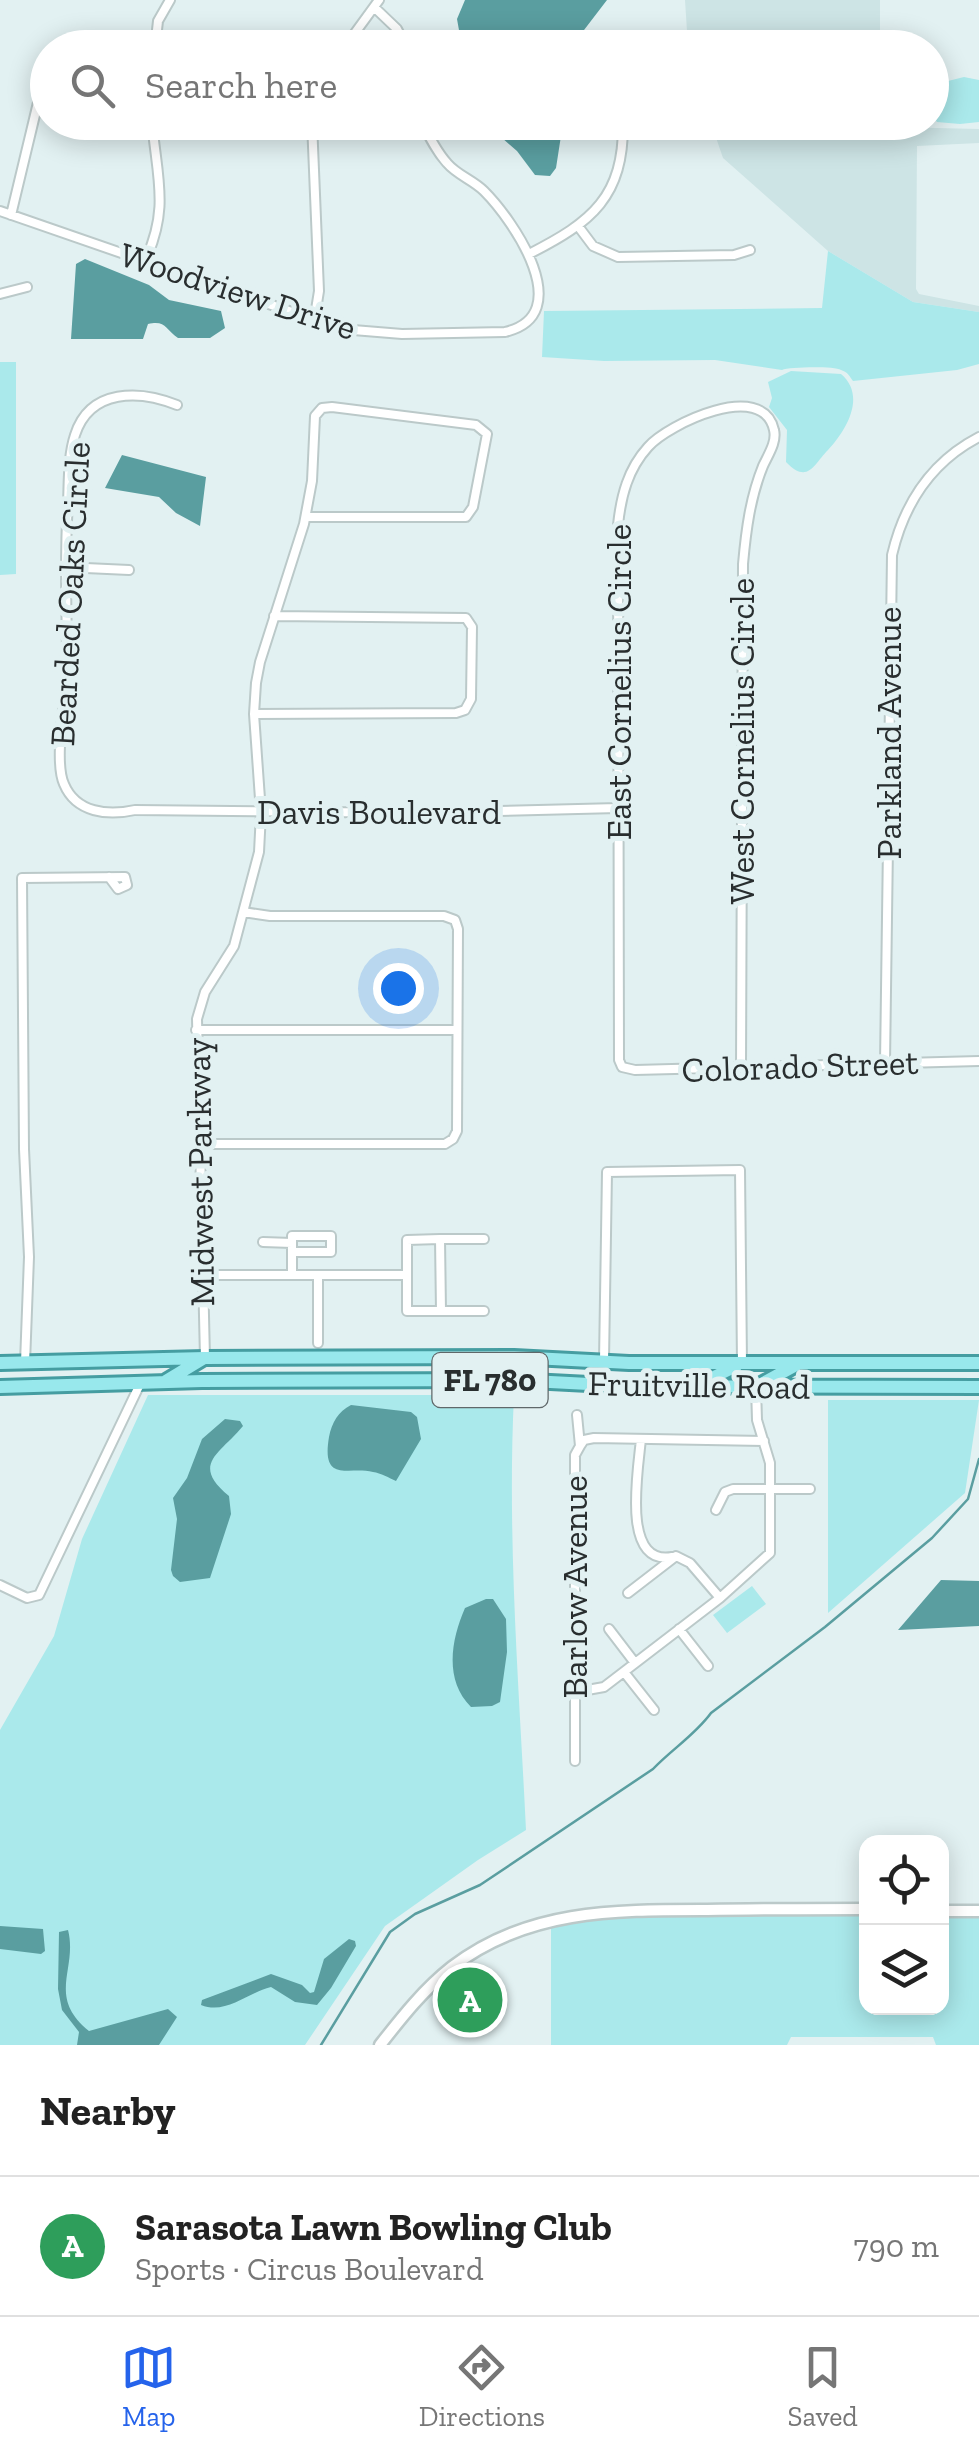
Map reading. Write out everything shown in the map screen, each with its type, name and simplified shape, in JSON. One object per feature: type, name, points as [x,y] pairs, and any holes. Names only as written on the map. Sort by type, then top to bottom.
[{"type":"main road","name":"Fruitville Road","points":[[0,1364],[204,1358],[514,1357],[742,1364],[978,1360]]},
{"type":"main road","points":[[164,1382],[204,1358]]},
{"type":"main road","points":[[694,1387],[742,1364]]},
{"type":"main road","points":[[756,1387],[798,1364]]},
{"type":"main road","name":"Fruitville Road","points":[[0,1386],[512,1380],[694,1387],[979,1388]]},
{"type":"street","points":[[157,30],[170,0]]},
{"type":"street","points":[[357,30],[376,4],[396,30]]},
{"type":"street","points":[[11,215],[30,136]]},
{"type":"street","points":[[144,262],[157,230],[162,201],[154,140]]},
{"type":"street","points":[[313,140],[319,291],[314,322]]},
{"type":"street","points":[[433,140],[447,164],[489,196],[529,254],[578,226],[600,207],[616,182],[622,140]]},
{"type":"street","name":"Woodview Drive","points":[[0,211],[314,322],[374,333],[510,331],[526,323],[536,308],[538,280],[529,254]]},
{"type":"street","points":[[578,226],[593,246],[618,257],[734,255],[750,250]]},
{"type":"street","points":[[0,294],[27,287]]},
{"type":"street","name":"Bearded Oaks Circle","points":[[141,810],[94,812],[77,801],[63,783],[60,764],[67,680],[64,567],[72,448],[83,419],[95,407],[120,396],[152,396],[177,406]]},
{"type":"street","name":"Midwest Parkway","points":[[204,1358],[196,1030],[205,992],[234,946],[259,852],[254,714],[260,662],[306,517],[315,416],[318,410],[332,407],[479,426],[486,431],[488,440],[473,507],[466,517],[306,517]]},
{"type":"street","name":"East Cornelius Circle","points":[[620,1063],[618,524],[626,485],[651,443],[683,421],[717,410],[746,408],[759,411],[770,420]]},
{"type":"street","name":"West Cornelius Circle","points":[[741,1068],[743,564],[752,499],[773,444],[770,420]]},
{"type":"street","name":"Parkland Avenue","points":[[885,1063],[892,555],[905,514],[927,478],[956,451],[979,437]]},
{"type":"street","points":[[64,567],[129,570]]},
{"type":"street","points":[[254,714],[456,712],[468,707],[471,699],[472,627],[466,618],[274,616]]},
{"type":"street","name":"Davis Boulevard","points":[[141,810],[260,813],[618,808]]},
{"type":"street","points":[[26,1363],[30,1257],[24,1149],[22,878],[109,878]]},
{"type":"street","points":[[200,1144],[450,1142],[457,1131],[455,920],[444,916],[270,916],[243,912]]},
{"type":"street","points":[[196,1030],[458,1030]]},
{"type":"street","points":[[608,1060],[620,1063]]},
{"type":"street","name":"Colorado Street","points":[[620,1063],[635,1070],[979,1061]]},
{"type":"street","points":[[604,1362],[607,1172],[740,1170],[742,1364]]},
{"type":"street","points":[[262,1242],[292,1247],[331,1252],[331,1236],[292,1236],[292,1247],[292,1275]]},
{"type":"street","points":[[484,1239],[407,1240],[407,1311],[484,1310]]},
{"type":"street","points":[[440,1240],[441,1311]]},
{"type":"street","points":[[203,1275],[407,1274]]},
{"type":"street","points":[[318,1275],[318,1342]]},
{"type":"street","points":[[0,1586],[27,1598],[39,1595],[141,1382]]},
{"type":"street","points":[[576,1692],[604,1688],[770,1554],[770,1463],[757,1420],[756,1387]]},
{"type":"street","name":"Barlow Avenue","points":[[575,1761],[575,1455],[580,1446],[577,1415]]},
{"type":"street","points":[[580,1446],[584,1440],[594,1438],[764,1440]]},
{"type":"street","points":[[641,1439],[637,1533],[647,1553],[654,1558],[672,1557],[690,1563],[720,1598]]},
{"type":"street","points":[[716,1510],[725,1492],[810,1489]]},
{"type":"street","points":[[628,1593],[672,1557]]},
{"type":"street","points":[[609,1629],[635,1663]]},
{"type":"street","points":[[679,1630],[708,1666]]},
{"type":"street","points":[[624,1672],[654,1710]]},
{"type":"street","points":[[380,2045],[407,2010],[452,1968],[480,1949],[540,1922],[620,1910],[859,1909]]},
{"type":"street","points":[[949,1910],[979,1911]]},
{"type":"shaded area","points":[[465,0],[607,0],[584,30],[459,30],[457,19]]},
{"type":"shaded area","points":[[685,0],[880,0],[880,30],[687,30]]},
{"type":"shaded area","points":[[964,77],[979,80],[979,122],[949,123],[949,81]]},
{"type":"shaded area","points":[[949,128],[979,129],[979,143],[917,146],[916,289],[919,294],[979,306],[979,312],[913,302],[828,251],[723,158],[717,140],[949,140]]},
{"type":"shaded area","points":[[504,140],[560,140],[556,168],[550,176],[535,175]]},
{"type":"shaded area","points":[[828,251],[913,302],[979,312],[979,364],[957,370],[853,381],[845,372],[830,368],[782,370],[715,360],[542,357],[544,311],[822,308]]},
{"type":"shaded area","points":[[85,259],[149,285],[169,300],[221,311],[225,328],[210,338],[178,338],[162,324],[154,323],[148,324],[143,339],[71,339],[76,264]]},
{"type":"shaded area","points":[[0,362],[16,362],[16,574],[0,575]]},
{"type":"shaded area","points":[[791,371],[841,374],[852,392],[847,423],[805,472],[786,462],[787,430],[769,407],[772,398],[768,382]]},
{"type":"shaded area","points":[[122,455],[206,477],[200,526],[176,513],[159,497],[105,488]]},
{"type":"shaded area","points":[[148,1395],[514,1395],[513,1558],[526,1830],[385,1926],[305,2045],[0,2045],[0,1730],[54,1636],[82,1539]]},
{"type":"shaded area","points":[[828,1400],[979,1400],[965,1493],[828,1613]]},
{"type":"shaded area","points":[[351,1405],[411,1412],[417,1417],[421,1439],[396,1481],[376,1473],[339,1470],[329,1461],[332,1427],[339,1414]]},
{"type":"shaded area","points":[[225,1419],[240,1421],[243,1426],[218,1452],[210,1467],[217,1485],[229,1496],[231,1514],[210,1578],[180,1582],[171,1570],[177,1519],[173,1498],[187,1478],[202,1439]]},
{"type":"shaded area","points":[[941,1580],[979,1581],[979,1626],[898,1630]]},
{"type":"shaded area","points":[[752,1586],[766,1604],[727,1633],[713,1615]]},
{"type":"shaded area","points":[[493,1599],[506,1619],[507,1652],[500,1702],[471,1707],[457,1685],[454,1646],[465,1608]]},
{"type":"shaded area","points":[[859,1914],[859,2015],[949,2015],[949,1916],[979,1916],[979,2045],[936,2045],[933,2037],[791,2037],[787,2045],[551,2045],[551,1926],[614,1915]]},
{"type":"shaded area","points":[[0,1926],[43,1929],[45,1951],[41,1954],[0,1949]]},
{"type":"shaded area","points":[[68,1930],[66,1994],[76,2018],[89,2031],[168,2009],[177,2017],[159,2045],[77,2045],[79,2032],[62,2010],[58,1989],[59,1932]]},
{"type":"shaded area","points":[[349,1939],[356,1946],[317,2005],[295,2002],[271,1987],[228,2005],[201,2005],[202,2000],[271,1974],[314,1992],[324,1959]]},
{"type":"waterway","points":[[321,2045],[390,1932],[415,1914],[480,1885],[653,1769],[711,1713],[825,1627],[932,1538],[968,1499],[979,1459]]},
{"type":"place","name":"Sarasota Lawn Bowling Club","points":[[470,2000]]}]
